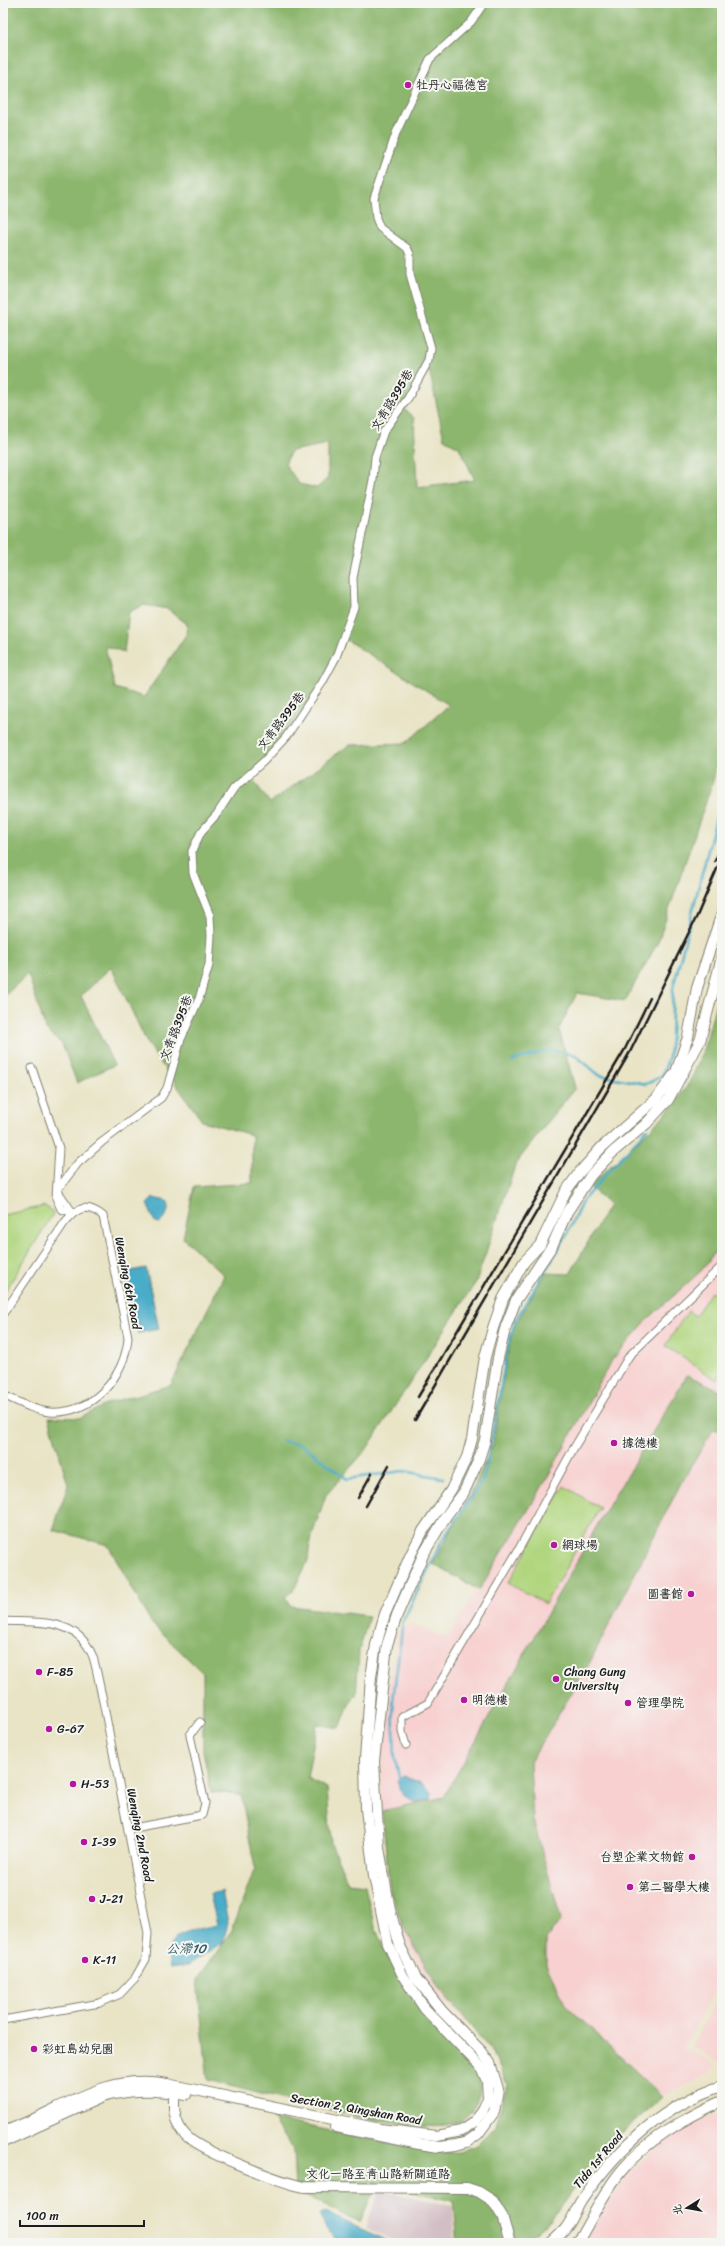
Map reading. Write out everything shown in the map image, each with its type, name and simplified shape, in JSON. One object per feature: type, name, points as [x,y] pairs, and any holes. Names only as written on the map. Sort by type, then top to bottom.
[{"type":"street","name":"文青路395巷","points":[[56,1190],[78,1162],[102,1142],[162,1098],[167,1088],[181,1039],[199,999],[209,965],[211,936],[210,916],[192,873],[192,851],[201,832],[217,814],[234,788],[264,762],[286,737],[322,683],[336,657],[348,628],[354,607],[353,578],[373,480],[375,457],[384,431],[408,398],[429,360],[432,348],[410,274],[410,254],[407,248],[380,228],[376,218],[374,198],[396,133],[430,60],[471,22],[484,3]]},
{"type":"street","name":"Section 2, Qingshan Road","points":[[3,2142],[96,2099],[113,2094],[137,2090],[179,2092],[380,2129],[436,2136],[447,2136],[461,2131],[474,2122],[482,2112],[488,2098],[488,2081],[481,2067],[425,2009],[403,1976],[388,1944],[374,1876],[366,1809],[365,1759],[371,1677],[376,1645],[385,1614],[411,1554],[423,1531],[451,1490],[467,1457],[472,1439],[485,1357],[503,1299],[524,1262],[540,1245],[566,1191],[600,1148],[656,1099],[676,1072],[688,1037],[697,988],[722,913]]},
{"type":"street","name":"Section 2, Qingshan Road","points":[[3,2132],[109,2086],[130,2082],[151,2081],[179,2092],[390,2139],[440,2147],[467,2142],[478,2134],[494,2112],[498,2089],[490,2063],[482,2052],[442,2011],[416,1978],[400,1946],[390,1910],[379,1848],[374,1761],[387,1645],[397,1615],[423,1555],[446,1516],[464,1492],[479,1459],[485,1440],[498,1358],[505,1329],[516,1300],[552,1246],[563,1218],[591,1175],[614,1151],[646,1124],[668,1100],[700,1041],[722,957]]},
{"type":"street","points":[[3,1314],[73,1212],[61,1209],[56,1198],[59,1148],[32,1068]]},
{"type":"street","name":"Wenqing 6th Road","points":[[3,1395],[49,1412],[66,1411],[80,1407],[94,1399],[116,1377],[127,1352],[128,1336],[103,1216],[94,1209],[85,1208],[73,1212]]},
{"type":"street","points":[[406,1745],[402,1732],[402,1717],[428,1703],[520,1547],[572,1451],[629,1356],[722,1266]]},
{"type":"street","name":"Wenqing 2nd Road","points":[[3,1621],[46,1623],[67,1628],[77,1633],[86,1644],[93,1658],[102,1696],[148,1933],[146,1959],[135,1978],[120,1994],[100,2003],[3,2020]]},
{"type":"street","points":[[128,1829],[202,1814],[205,1803],[190,1735],[200,1722]]},
{"type":"street","name":"Tida 1st Road","points":[[551,2243],[567,2226],[580,2202],[608,2164],[642,2130],[672,2110],[722,2086]]},
{"type":"street","name":"文化一路至青山路新闢道路","points":[[179,2092],[175,2115],[180,2128],[188,2138],[206,2149],[285,2182],[305,2187],[452,2187],[479,2192],[493,2201],[502,2216],[510,2243]]},
{"type":"street","name":"文化一路至青山路新闢道路","points":[[179,2092],[180,2114],[184,2126],[192,2135],[202,2142],[296,2180],[327,2183],[453,2181],[481,2186],[493,2194],[501,2203],[515,2243]]},
{"type":"street","name":"Tida 1st Road","points":[[579,2241],[622,2171],[630,2162],[679,2122],[722,2101]]},
{"type":"street","points":[[567,2226],[579,2241]]},
{"type":"shaded area","name":"Chang Gung University","points":[[722,1246],[722,1978],[684,2046],[716,2066],[706,2076],[666,2095],[465,2022],[431,1988],[400,1928],[380,1809],[384,1719],[398,1631],[409,1624],[448,1638],[618,1347]]},
{"type":"shaded area","points":[[722,1990],[722,2076],[720,2063],[691,2046]]},
{"type":"shaded area","points":[[722,2112],[722,2243],[581,2243],[628,2173],[676,2133]]},
{"type":"shaded area","points":[[379,2189],[452,2206],[454,2243],[394,2241],[366,2228]]},
{"type":"green space","points":[[3,3],[722,3],[722,741],[713,781],[658,942],[625,1001],[577,993],[559,1029],[575,1088],[516,1163],[476,1282],[366,1450],[326,1495],[310,1541],[308,1561],[294,1589],[285,1597],[291,1606],[369,1616],[359,1651],[356,1695],[350,1701],[340,1728],[317,1724],[307,1778],[327,1788],[331,1844],[348,1883],[365,1885],[375,1926],[399,1980],[422,2013],[454,2049],[471,2062],[477,2071],[480,2090],[477,2100],[466,2116],[454,2124],[436,2127],[407,2125],[372,2119],[295,2102],[208,2080],[197,1980],[232,1930],[255,1868],[241,1794],[211,1792],[203,1750],[203,1673],[152,1624],[108,1545],[53,1530],[68,1485],[49,1417],[80,1418],[109,1403],[171,1385],[224,1275],[183,1238],[194,1187],[252,1183],[252,1135],[202,1121],[148,1045],[111,967],[81,996],[114,1065],[77,1083],[62,1044],[46,1030],[28,974],[3,997]],"holes":[[[429,369],[444,439],[459,447],[475,480],[417,487],[414,418],[404,409]],[[328,444],[328,478],[317,488],[299,484],[285,464],[291,451]],[[144,605],[168,609],[187,624],[186,635],[144,697],[115,688],[105,646],[124,652],[129,612]],[[345,639],[449,705],[406,743],[349,745],[270,803],[251,777],[327,681]]]},
{"type":"green space","points":[[722,975],[722,1242],[702,1270],[647,1320],[612,1360],[538,1494],[479,1590],[433,1564],[473,1489],[493,1444],[504,1373],[513,1329],[545,1273],[570,1274],[609,1205],[589,1186],[661,1119],[685,1089],[693,1075],[703,1051]]},
{"type":"green space","points":[[45,1206],[54,1212],[3,1295],[3,1215]]},
{"type":"green space","points":[[711,1292],[722,1299],[722,1373],[717,1380],[665,1346],[688,1311],[695,1316]]},
{"type":"green space","points":[[687,1375],[720,1390],[722,1387],[722,1430],[713,1430],[681,1483],[589,1664],[530,1762],[533,1820],[561,1919],[546,1940],[546,1964],[566,2005],[663,2097],[603,2149],[550,2221],[528,2240],[527,2243],[457,2243],[453,2201],[378,2182],[360,2223],[295,2191],[293,2149],[272,2119],[441,2153],[460,2152],[477,2145],[496,2126],[507,2084],[493,2053],[438,1987],[404,1928],[390,1892],[382,1811],[444,1797],[603,1515]]},
{"type":"green space","name":"網球場","points":[[564,1486],[600,1508],[545,1604],[508,1583]]},
{"type":"water","points":[[153,1198],[167,1201],[169,1206],[166,1216],[160,1223],[155,1222],[147,1204]]},
{"type":"water","points":[[146,1268],[159,1329],[138,1333],[125,1272]]},
{"type":"water","points":[[404,1776],[426,1787],[431,1794],[431,1799],[415,1802],[402,1794],[397,1780]]},
{"type":"water","name":"公滯10","points":[[222,1891],[228,1923],[223,1942],[188,1965],[170,1968],[170,1946],[174,1940],[180,1935],[196,1929],[217,1925],[210,1894]]},
{"type":"water","points":[[324,2212],[391,2243],[337,2243],[319,2216]]},
{"type":"waterway","points":[[512,1061],[550,1050],[575,1055],[599,1075],[646,1084],[662,1076],[669,1057],[673,988],[722,795]]},
{"type":"waterway","points":[[683,1083],[688,1075]]},
{"type":"waterway","points":[[400,1782],[395,1759],[393,1700],[403,1621],[442,1541],[484,1478],[509,1341],[516,1319],[565,1238],[583,1200],[647,1129]]},
{"type":"waterway","points":[[282,1441],[303,1445],[347,1479],[403,1471],[443,1478]]},
{"type":"railway","points":[[715,861],[722,845]]},
{"type":"railway","points":[[415,1420],[630,1052],[697,916],[722,857]]},
{"type":"railway","points":[[418,1397],[625,1049],[650,998]]},
{"type":"railway","points":[[366,1506],[389,1465]]},
{"type":"railway","points":[[358,1498],[372,1473]]},
{"type":"place","name":"牡丹心福德宮","points":[[408,85]]},
{"type":"place","name":"據德樓","points":[[614,1443]]},
{"type":"place","name":"網球場","points":[[554,1545]]},
{"type":"place","name":"圖書館","points":[[691,1594]]},
{"type":"place","name":"F-85","points":[[39,1672]]},
{"type":"place","name":"Chang Gung University","points":[[556,1679]]},
{"type":"place","name":"明德樓","points":[[464,1700]]},
{"type":"place","name":"管理學院","points":[[628,1703]]},
{"type":"place","name":"G-67","points":[[49,1729]]},
{"type":"place","name":"H-53","points":[[73,1784]]},
{"type":"place","name":"I-39","points":[[84,1842]]},
{"type":"place","name":"台塑企業文物館","points":[[692,1857]]},
{"type":"place","name":"第二醫學大樓","points":[[630,1887]]},
{"type":"place","name":"J-21","points":[[92,1899]]},
{"type":"place","name":"K-11","points":[[85,1960]]},
{"type":"place","name":"彩虹島幼兒園","points":[[34,2049]]}]
